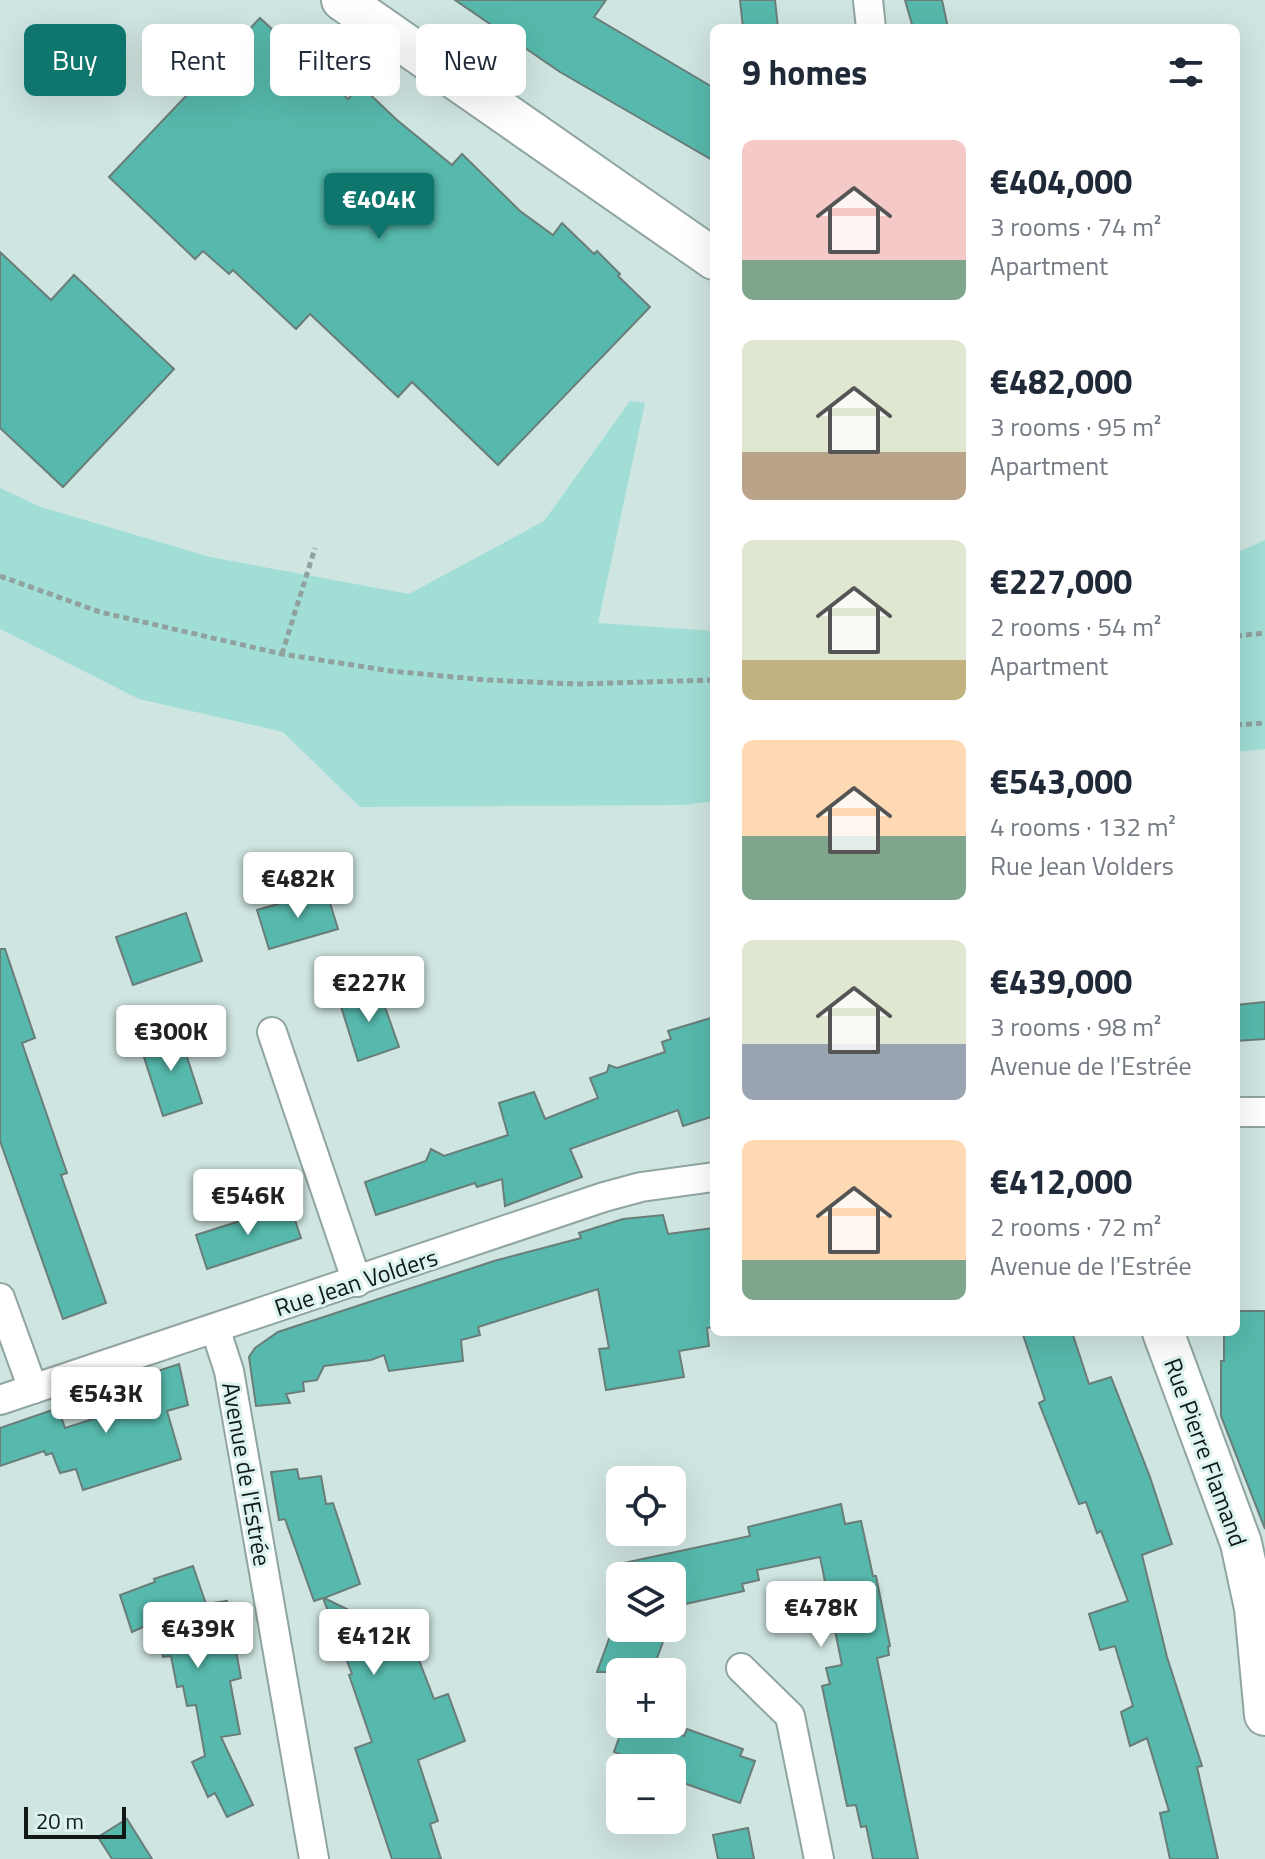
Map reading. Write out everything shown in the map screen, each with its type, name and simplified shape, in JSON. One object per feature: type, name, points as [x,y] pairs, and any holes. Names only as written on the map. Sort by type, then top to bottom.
[{"type":"main road","points":[[342,0],[710,256]]},
{"type":"main road","name":"Rue Pierre Flamand","points":[[1164,1336],[1241,1543],[1255,1608],[1265,1715]]},
{"type":"street","points":[[868,0],[871,24]]},
{"type":"street","points":[[272,1032],[357,1282]]},
{"type":"street","points":[[1240,1112],[1265,1112]]},
{"type":"street","name":"Rue Jean Volders","points":[[0,1400],[604,1197],[641,1187],[710,1178]]},
{"type":"street","points":[[0,1298],[33,1389]]},
{"type":"street","name":"Avenue de l'Estrée","points":[[215,1328],[229,1371],[314,1859]]},
{"type":"street","points":[[741,1668],[790,1716],[819,1859]]},
{"type":"path","points":[[282,654],[315,548]]},
{"type":"path","points":[[0,576],[100,612],[282,654],[391,671],[576,684],[710,680]]},
{"type":"path","points":[[1240,636],[1265,633]]},
{"type":"path","points":[[1240,725],[1265,723]]},
{"type":"shaded area","points":[[630,401],[645,403],[598,623],[710,631],[710,802],[683,805],[360,807],[283,732],[139,699],[0,629],[0,488],[41,507],[210,557],[409,594],[544,521]]},
{"type":"shaded area","points":[[1265,540],[1265,749],[1240,752],[1240,551]]},
{"type":"building","points":[[455,0],[606,0],[594,17],[710,86],[710,159],[560,72],[526,49],[526,24],[490,24]]},
{"type":"building","points":[[740,0],[775,0],[778,24],[743,24]]},
{"type":"building","points":[[905,0],[942,0],[947,24],[912,24]]},
{"type":"building","points":[[260,18],[270,27],[270,96],[345,96],[348,99],[351,96],[372,96],[452,165],[462,154],[520,211],[553,235],[562,223],[594,254],[597,251],[650,307],[498,465],[412,382],[398,397],[310,314],[296,329],[233,270],[229,274],[203,251],[195,259],[109,177],[186,96],[254,96],[254,24]]},
{"type":"building","points":[[0,252],[51,300],[74,275],[174,369],[63,487],[0,428]]},
{"type":"building","points":[[326,890],[338,929],[269,949],[257,910]]},
{"type":"building","points":[[186,913],[202,961],[133,985],[116,937]]},
{"type":"building","points":[[0,949],[5,949],[35,1038],[22,1043],[67,1173],[61,1175],[106,1303],[63,1319],[0,1141]]},
{"type":"building","points":[[378,987],[399,1047],[358,1061],[339,1000]]},
{"type":"building","points":[[1265,1002],[1265,1039],[1240,1041],[1240,1005]]},
{"type":"building","points":[[710,1018],[710,1117],[683,1126],[678,1110],[570,1149],[582,1177],[505,1206],[502,1179],[477,1187],[475,1183],[376,1215],[365,1182],[426,1161],[431,1149],[444,1156],[508,1135],[499,1103],[534,1092],[545,1119],[598,1098],[590,1078],[607,1072],[609,1065],[617,1068],[665,1052],[662,1042],[671,1039],[668,1031]]},
{"type":"building","points":[[184,1032],[190,1052],[187,1057],[202,1103],[163,1116],[140,1045]]},
{"type":"building","points":[[290,1205],[301,1238],[207,1269],[196,1235]]},
{"type":"building","points":[[663,1215],[668,1234],[710,1229],[709,1346],[679,1351],[684,1377],[606,1390],[599,1349],[609,1348],[598,1289],[478,1327],[480,1335],[461,1340],[463,1361],[389,1371],[384,1355],[371,1360],[324,1366],[317,1380],[303,1382],[304,1391],[286,1394],[290,1403],[256,1406],[249,1357],[255,1348],[278,1332],[494,1261],[581,1238],[579,1233],[623,1219]]},
{"type":"building","points":[[1240,1311],[1265,1311],[1265,1529],[1221,1416],[1221,1361],[1224,1361],[1224,1336],[1240,1336]]},
{"type":"building","points":[[1023,1336],[1073,1336],[1089,1384],[1111,1377],[1150,1477],[1172,1544],[1142,1555],[1167,1657],[1202,1766],[1197,1767],[1218,1859],[1170,1859],[1160,1813],[1169,1811],[1147,1738],[1130,1746],[1121,1712],[1133,1706],[1115,1646],[1100,1650],[1089,1614],[1128,1601],[1101,1531],[1097,1533],[1086,1502],[1079,1504],[1039,1403],[1045,1400]]},
{"type":"building","points":[[179,1364],[188,1405],[167,1411],[181,1459],[83,1490],[76,1469],[60,1473],[52,1453],[46,1455],[44,1451],[0,1466],[0,1428],[58,1408],[65,1428],[140,1404],[130,1380]]},
{"type":"building","points":[[297,1469],[299,1479],[321,1476],[326,1504],[333,1503],[360,1584],[324,1598],[396,1633],[417,1655],[434,1699],[448,1694],[465,1741],[418,1760],[438,1821],[430,1824],[441,1859],[392,1859],[355,1748],[372,1742],[349,1675],[352,1674],[323,1598],[314,1601],[285,1519],[279,1520],[271,1472]]},
{"type":"building","points":[[841,1504],[845,1524],[861,1521],[890,1646],[889,1655],[877,1658],[918,1859],[873,1859],[866,1826],[861,1827],[856,1805],[847,1806],[822,1686],[830,1684],[826,1668],[842,1665],[820,1557],[757,1570],[759,1580],[742,1584],[744,1591],[686,1604],[686,1562],[628,1562],[750,1536],[748,1527]]},
{"type":"building","points":[[193,1566],[206,1604],[227,1601],[241,1678],[230,1681],[240,1734],[221,1737],[253,1805],[227,1817],[215,1793],[208,1797],[192,1762],[205,1756],[196,1705],[187,1706],[183,1686],[177,1687],[171,1656],[163,1657],[156,1621],[132,1632],[120,1595]]},
{"type":"building","points":[[608,1642],[663,1642],[657,1658],[606,1658],[606,1672],[597,1672]]},
{"type":"building","points":[[687,1729],[743,1749],[740,1756],[755,1761],[740,1803],[686,1784],[686,1754],[614,1752],[619,1738],[686,1738]]},
{"type":"building","points":[[127,1819],[152,1859],[112,1859],[98,1837]]},
{"type":"building","points":[[748,1828],[754,1859],[718,1859],[713,1835]]}]
